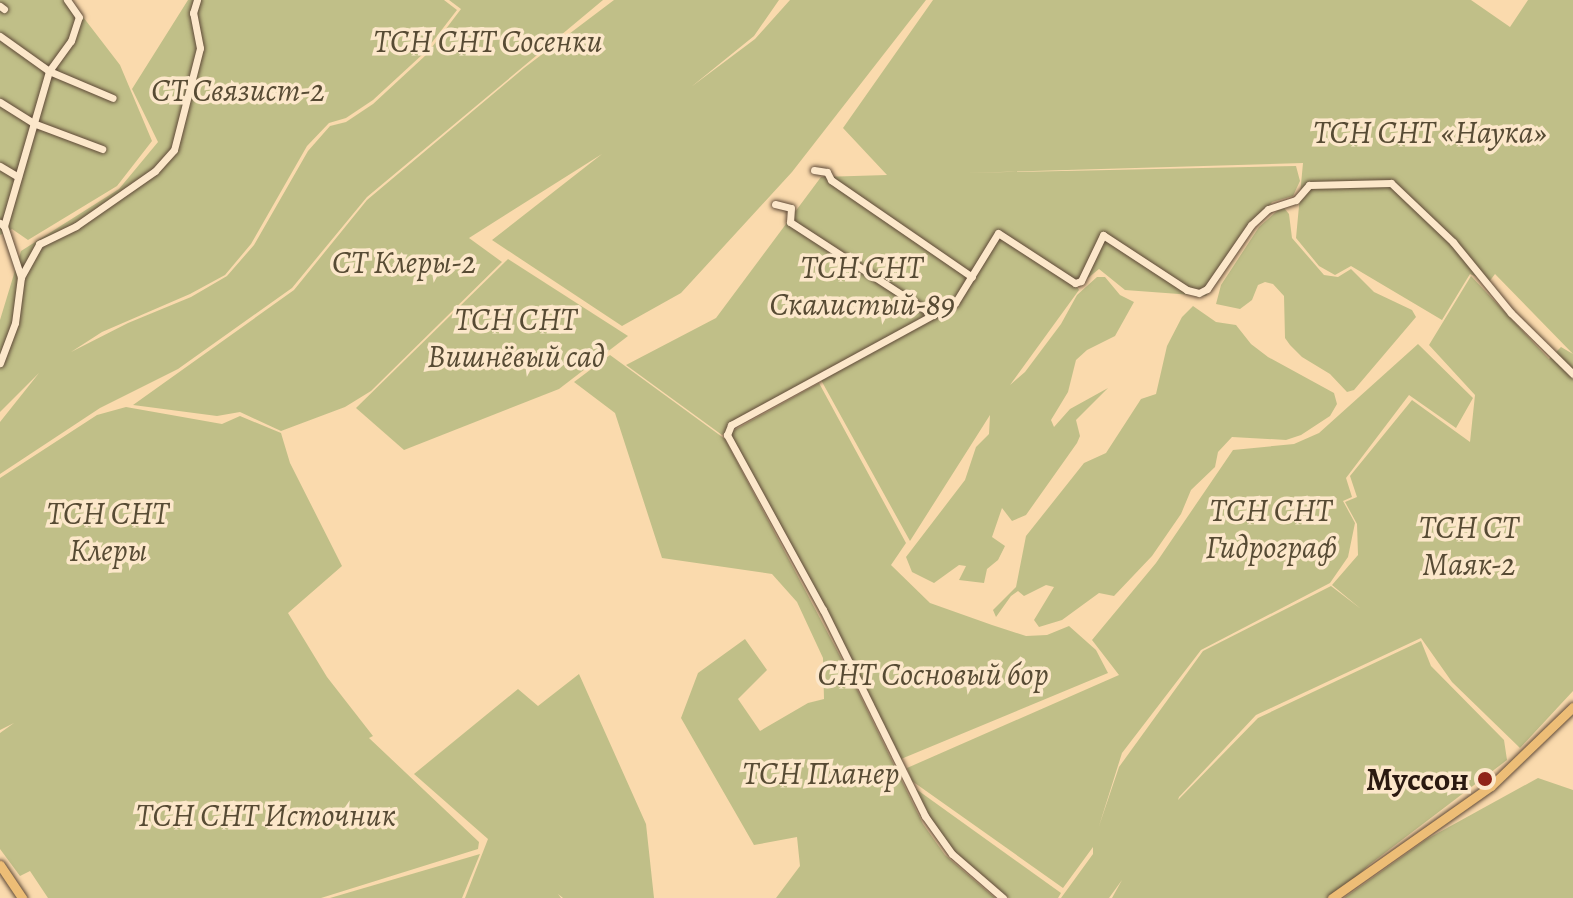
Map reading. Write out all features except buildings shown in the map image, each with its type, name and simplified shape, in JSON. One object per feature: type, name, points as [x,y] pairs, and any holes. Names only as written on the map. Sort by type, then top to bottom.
[{"type":"main road","points":[[1332,898],[1491,786],[1573,707]]},
{"type":"main road","points":[[0,865],[22,898]]},
{"type":"street","points":[[21,277],[2,224],[49,71],[71,41],[79,17],[67,0]]},
{"type":"street","points":[[0,363],[15,323],[21,277],[39,244],[76,226],[155,171],[174,150],[200,48],[193,13],[197,0]]},
{"type":"street","points":[[0,36],[49,71],[113,98]]},
{"type":"street","points":[[0,102],[33,123],[102,149]]},
{"type":"street","points":[[0,166],[18,177]]},
{"type":"street","points":[[814,170],[827,172],[831,180],[972,277]]},
{"type":"street","points":[[1003,898],[952,854],[925,816],[823,610],[727,435],[731,425],[955,303],[998,233],[1075,283],[1081,281],[1103,235],[1187,290],[1199,293],[1207,289],[1251,225],[1268,209],[1296,200],[1309,185],[1391,183],[1453,242],[1511,313],[1573,374]]},
{"type":"street","points":[[775,204],[791,208],[790,222],[933,315]]},
{"type":"green space","points":[[0,0],[70,0],[120,65],[152,141],[117,186],[28,240],[12,229],[0,235]]},
{"type":"green space","name":"СТ Связист-2","points":[[188,0],[444,0],[457,10],[423,54],[373,100],[346,118],[329,123],[307,146],[251,244],[225,275],[190,294],[102,332],[71,352],[128,323],[191,297],[227,276],[254,245],[308,151],[330,126],[346,122],[373,104],[426,55],[461,9],[449,0],[603,0],[367,197],[292,288],[178,369],[100,408],[0,474],[0,422],[39,373],[0,412],[0,320],[21,251],[119,189],[158,142],[132,89]]},
{"type":"green space","name":"СТ Клеры-2","points":[[614,0],[779,0],[754,36],[691,87],[755,39],[790,0],[926,0],[792,172],[681,293],[622,326],[492,240],[602,154],[469,238],[502,262],[371,391],[345,407],[281,431],[240,412],[217,416],[133,405],[294,290],[367,200],[524,68]]},
{"type":"green space","points":[[933,0],[1471,0],[1510,27],[1528,0],[1573,0],[1573,354],[1495,274],[1489,282],[1470,274],[1442,320],[1351,266],[1335,275],[1319,266],[1296,238],[1303,163],[964,173],[1296,166],[1300,181],[1293,196],[1272,202],[1206,296],[1125,290],[1099,269],[1077,287],[1079,290],[1010,385],[1025,372],[1061,324],[1077,295],[1097,277],[1105,277],[1120,295],[1134,302],[1115,336],[1087,350],[1076,360],[1068,392],[1051,420],[1054,427],[1070,409],[1108,388],[1076,420],[1080,436],[1077,443],[1026,515],[1012,521],[1002,508],[992,537],[1005,546],[998,560],[987,569],[984,583],[959,580],[966,566],[959,565],[934,583],[912,572],[906,557],[965,480],[976,447],[989,434],[990,415],[910,541],[821,380],[722,435],[626,365],[716,318],[821,177],[887,175],[843,128]]},
{"type":"green space","points":[[1284,208],[1289,214],[1292,238],[1324,275],[1338,277],[1351,269],[1374,292],[1412,310],[1416,317],[1354,390],[1347,392],[1330,374],[1302,357],[1290,345],[1285,338],[1284,296],[1273,284],[1265,282],[1258,285],[1252,300],[1240,309],[1216,304],[1221,285],[1259,227]]},
{"type":"green space","name":"ТСН СНТ Вишнёвый сад","points":[[508,259],[628,336],[559,389],[404,450],[356,408]]},
{"type":"green space","points":[[1471,276],[1549,359],[1561,347],[1573,354],[1573,691],[1520,748],[1452,682],[1421,638],[1256,715],[1179,797],[1178,800],[1258,718],[1421,641],[1431,666],[1504,740],[1507,760],[1369,865],[1333,898],[1112,898],[1122,880],[1109,898],[1061,898],[1093,854],[1093,847],[1063,888],[912,781],[907,768],[1119,675],[1092,640],[1156,563],[1233,450],[1294,444],[1319,433],[1418,344],[1473,398],[1456,428],[1409,395],[1346,478],[1352,497],[1343,501],[1355,523],[1348,557],[1330,583],[1201,650],[1122,753],[1099,826],[1119,767],[1203,651],[1331,586],[1361,609],[1332,585],[1358,555],[1357,524],[1345,502],[1357,497],[1350,476],[1412,400],[1470,442],[1475,395],[1429,345]]},
{"type":"green space","points":[[1193,306],[1216,322],[1236,325],[1251,344],[1268,357],[1334,393],[1337,404],[1330,416],[1301,435],[1286,440],[1232,437],[1218,452],[1215,467],[1191,490],[1181,514],[1152,556],[1114,596],[1099,593],[1062,620],[1039,627],[1034,620],[1054,587],[1046,585],[1024,596],[1018,591],[996,617],[993,610],[1016,587],[1026,536],[1084,463],[1106,453],[1141,399],[1156,394],[1167,346],[1182,317]]},
{"type":"green space","name":"ТСН Планер","points":[[610,355],[725,439],[849,673],[923,824],[945,855],[995,898],[776,898],[800,866],[797,837],[754,845],[681,718],[698,673],[745,639],[767,670],[738,699],[760,731],[808,703],[824,699],[823,658],[797,602],[772,574],[662,558],[615,413],[574,382]]},
{"type":"green space","name":"СНТ Сосновый бор","points":[[819,383],[906,543],[891,565],[930,603],[992,625],[1026,636],[1047,635],[1069,626],[1096,650],[1108,673],[901,759],[831,618],[729,433]]},
{"type":"green space","points":[[126,407],[222,424],[240,416],[281,433],[290,463],[342,566],[288,613],[327,677],[373,736],[369,738],[479,842],[478,849],[321,898],[48,898],[30,871],[20,876],[0,849],[0,733],[14,723],[0,730],[0,478],[97,415]]},
{"type":"green space","points":[[579,674],[646,824],[654,898],[563,898],[558,894],[561,898],[465,898],[488,839],[414,774],[518,689],[538,706]]},
{"type":"green space","points":[[1538,778],[1573,790],[1573,898],[1344,898],[1427,839]]},
{"type":"green space","points":[[916,789],[1061,893],[1058,898],[1009,898],[954,851],[934,825]]},
{"type":"green space","points":[[480,854],[462,898],[330,898]]},
{"type":"place","name":"Муссон","points":[[1485,779]]},
{"type":"park label","name":"ТСН СНТ Сосенки","points":[[488,41]]},
{"type":"park label","name":"ТСН СНТ «Наука»","points":[[1430,132]]},
{"type":"park label","name":"ТСН СНТ Скалистый-89","points":[[862,286]]},
{"type":"park label","name":"ТСН СНТ Гидрограф","points":[[1271,530]]},
{"type":"park label","name":"ТСН СНТ Клеры","points":[[108,532]]},
{"type":"park label","name":"ТСН СТ Маяк-2","points":[[1469,546]]},
{"type":"park label","name":"ТСН СНТ Источник","points":[[266,815]]}]
